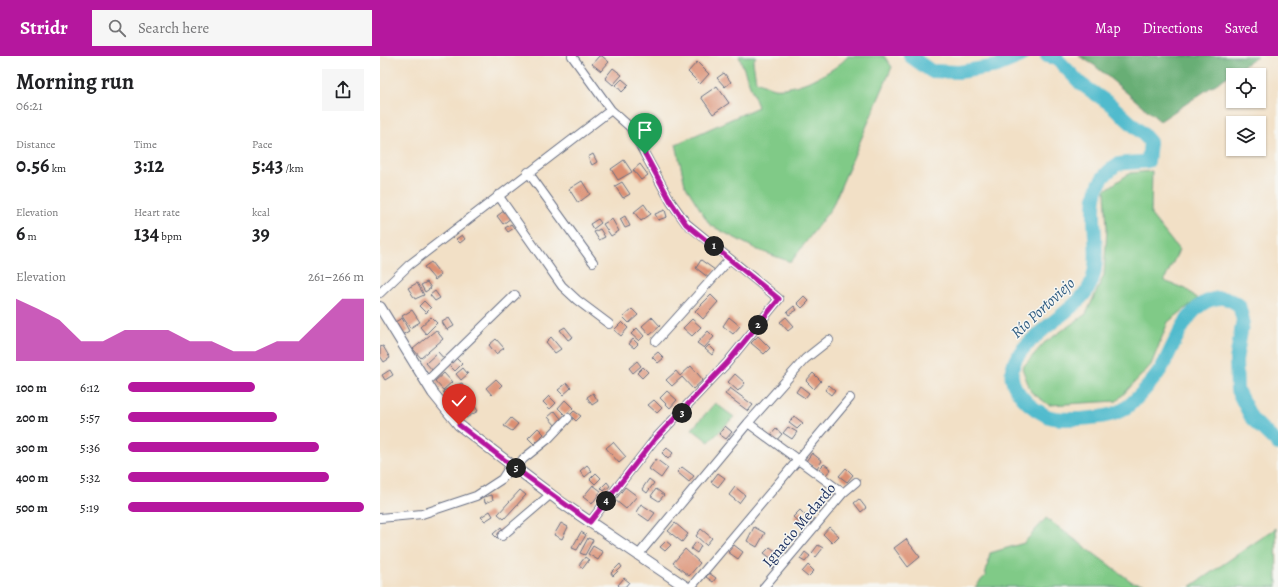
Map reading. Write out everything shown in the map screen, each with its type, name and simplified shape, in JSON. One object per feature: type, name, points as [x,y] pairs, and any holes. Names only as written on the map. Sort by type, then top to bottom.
[{"type":"street","points":[[572,56],[611,110],[630,127],[671,202],[686,224],[779,299],[727,363],[655,439],[590,522]]},
{"type":"street","points":[[380,293],[409,265],[498,195],[611,110]]},
{"type":"street","points":[[528,172],[593,262]]},
{"type":"street","points":[[498,195],[562,286],[577,300],[609,324]]},
{"type":"street","points":[[656,341],[730,259]]},
{"type":"street","points":[[426,382],[515,295]]},
{"type":"street","points":[[380,308],[426,382],[459,425],[513,467],[590,522],[686,587]]},
{"type":"street","points":[[639,554],[748,423],[805,359],[829,340]]},
{"type":"street","points":[[691,587],[850,398]]},
{"type":"street","points":[[380,518],[422,514],[476,496],[502,478],[513,467],[548,439],[568,418]]},
{"type":"street","points":[[748,423],[843,493]]},
{"type":"street","name":"Ignacio Medardo","points":[[764,587],[843,493],[856,482]]},
{"type":"street","points":[[502,536],[551,494]]},
{"type":"green space","points":[[739,56],[756,56],[753,62],[756,81],[774,88],[793,87],[814,79],[834,68],[848,56],[884,56],[892,67],[832,207],[791,262],[758,250],[710,225],[685,185],[676,144],[758,107]]},
{"type":"green space","points":[[1079,56],[1258,56],[1240,68],[1226,68],[1226,77],[1160,121],[1094,65]]},
{"type":"green space","points":[[1152,171],[1151,215],[1179,250],[1164,281],[1186,289],[1198,299],[1168,322],[1151,365],[1117,401],[1049,405],[1031,392],[1022,368],[1044,343],[1086,314],[1104,275],[1107,229],[1105,190],[1130,173]]},
{"type":"green space","points":[[715,403],[734,417],[709,442],[692,429]]},
{"type":"green space","points":[[1046,518],[1132,582],[1159,587],[975,587],[985,576],[990,553],[1024,543]]},
{"type":"green space","points":[[1276,528],[1277,587],[1190,587]]},
{"type":"building","points":[[599,56],[602,56],[609,62],[601,71],[592,64]]},
{"type":"building","points":[[697,62],[709,74],[700,84],[688,72]]},
{"type":"building","points":[[613,68],[622,75],[613,85],[605,78]]},
{"type":"building","points":[[724,73],[731,82],[725,87],[717,78]]},
{"type":"building","points":[[622,79],[629,85],[622,92],[616,85]]},
{"type":"building","points":[[717,86],[729,103],[713,114],[701,97]]},
{"type":"building","points":[[593,154],[597,162],[592,165],[588,157]]},
{"type":"building","points":[[624,160],[632,172],[618,180],[611,169]]},
{"type":"building","points":[[640,164],[648,175],[641,180],[633,170]]},
{"type":"building","points":[[582,181],[590,194],[578,203],[569,189]]},
{"type":"building","points":[[622,182],[630,194],[623,198],[615,186]]},
{"type":"building","points":[[644,204],[651,214],[641,221],[634,212]]},
{"type":"building","points":[[505,210],[511,218],[503,224],[497,216]]},
{"type":"building","points":[[665,210],[667,217],[658,220],[655,214]]},
{"type":"building","points":[[625,216],[630,226],[625,228],[620,219]]},
{"type":"building","points":[[598,219],[601,223],[593,229],[590,224]]},
{"type":"building","points":[[612,219],[619,231],[611,236],[603,224]]},
{"type":"building","points":[[511,224],[514,228],[508,232],[505,228]]},
{"type":"building","points":[[600,229],[605,237],[599,240],[594,232]]},
{"type":"building","points":[[462,235],[465,239],[460,243],[456,239]]},
{"type":"building","points":[[701,260],[715,270],[709,278],[696,268]]},
{"type":"building","points":[[431,262],[441,275],[435,280],[424,267]]},
{"type":"building","points":[[427,282],[431,288],[425,292],[421,285]]},
{"type":"building","points":[[417,283],[424,295],[415,299],[408,288]]},
{"type":"building","points":[[435,291],[440,298],[435,301],[430,295]]},
{"type":"building","points":[[711,295],[718,302],[703,319],[695,311]]},
{"type":"building","points":[[804,296],[809,301],[802,308],[797,303]]},
{"type":"building","points":[[424,301],[431,308],[426,313],[419,306]]},
{"type":"building","points":[[794,306],[797,310],[789,315],[787,312]]},
{"type":"building","points":[[632,309],[638,315],[629,323],[623,317]]},
{"type":"building","points":[[412,310],[420,322],[410,328],[402,316]]},
{"type":"building","points":[[431,317],[437,323],[426,334],[420,327]]},
{"type":"building","points":[[652,317],[660,326],[650,335],[642,326]]},
{"type":"building","points":[[729,317],[740,326],[733,334],[723,326]]},
{"type":"building","points":[[786,317],[794,326],[788,331],[780,322]]},
{"type":"building","points":[[402,318],[409,331],[402,335],[395,322]]},
{"type":"building","points":[[449,318],[454,326],[447,330],[442,322]]},
{"type":"building","points":[[692,319],[701,327],[692,336],[683,328]]},
{"type":"building","points":[[622,322],[628,328],[621,336],[614,330]]},
{"type":"building","points":[[565,327],[573,337],[568,340],[560,330]]},
{"type":"building","points":[[637,328],[644,336],[639,341],[631,334]]},
{"type":"building","points":[[436,330],[443,339],[421,358],[413,349]]},
{"type":"building","points":[[708,331],[714,337],[704,348],[697,343]]},
{"type":"building","points":[[758,336],[770,348],[764,354],[751,343]]},
{"type":"building","points":[[551,337],[561,349],[555,353],[546,342]]},
{"type":"building","points":[[496,339],[504,348],[496,354],[489,345]]},
{"type":"building","points":[[633,339],[638,344],[634,348],[629,344]]},
{"type":"building","points":[[709,345],[715,351],[712,355],[705,349]]},
{"type":"building","points":[[383,346],[390,358],[384,362],[380,356],[380,347]]},
{"type":"building","points":[[438,352],[445,360],[433,371],[426,363]]},
{"type":"building","points":[[658,352],[664,358],[658,363],[652,357]]},
{"type":"building","points":[[456,358],[462,364],[455,371],[449,365]]},
{"type":"building","points":[[637,361],[641,366],[633,373],[629,368]]},
{"type":"building","points":[[691,366],[703,380],[693,389],[682,377],[672,386],[666,380],[676,371],[680,376]]},
{"type":"building","points":[[643,367],[648,372],[642,378],[637,373]]},
{"type":"building","points":[[463,368],[468,374],[461,380],[456,374]]},
{"type":"building","points":[[390,370],[393,375],[385,380],[382,375]]},
{"type":"building","points":[[444,373],[452,382],[443,390],[435,381]]},
{"type":"building","points":[[813,373],[821,381],[814,389],[806,381]]},
{"type":"building","points":[[735,374],[745,383],[738,391],[728,382]]},
{"type":"building","points":[[496,379],[502,385],[492,395],[486,388]]},
{"type":"building","points":[[462,383],[467,393],[448,402],[443,391]]},
{"type":"building","points":[[567,383],[571,388],[563,395],[558,390]]},
{"type":"building","points":[[829,385],[835,390],[831,395],[825,390]]},
{"type":"building","points":[[800,386],[809,393],[805,398],[796,392]]},
{"type":"building","points":[[730,388],[753,405],[748,411],[725,394]]},
{"type":"building","points":[[667,391],[677,400],[670,408],[660,398]]},
{"type":"building","points":[[593,393],[598,401],[592,405],[587,397]]},
{"type":"building","points":[[549,396],[556,403],[550,409],[543,402]]},
{"type":"building","points":[[565,400],[573,408],[565,415],[558,408]]},
{"type":"building","points":[[654,400],[662,408],[657,413],[648,405]]},
{"type":"building","points":[[472,402],[478,411],[466,418],[461,409]]},
{"type":"building","points":[[555,411],[562,420],[556,426],[548,417]]},
{"type":"building","points":[[574,411],[581,416],[576,421],[570,415]]},
{"type":"building","points":[[794,416],[803,423],[797,429],[789,423]]},
{"type":"building","points":[[511,418],[518,424],[512,431],[504,426]]},
{"type":"building","points":[[725,426],[732,432],[726,439],[719,434]]},
{"type":"building","points":[[788,427],[797,432],[792,439],[783,433]]},
{"type":"building","points":[[538,428],[544,434],[534,444],[528,438]]},
{"type":"building","points":[[776,429],[782,434],[775,442],[769,437]]},
{"type":"building","points":[[613,442],[626,457],[619,463],[606,448]]},
{"type":"building","points":[[667,448],[673,453],[668,459],[662,453]]},
{"type":"building","points":[[812,453],[822,461],[817,468],[806,461]]},
{"type":"building","points":[[656,459],[668,468],[661,478],[649,469]]},
{"type":"building","points":[[824,464],[831,469],[826,475],[819,469]]},
{"type":"building","points":[[587,465],[592,471],[585,477],[580,471]]},
{"type":"building","points":[[682,467],[694,476],[689,482],[677,472]]},
{"type":"building","points":[[846,468],[853,475],[847,482],[839,476]]},
{"type":"building","points":[[596,473],[601,478],[595,484],[590,479]]},
{"type":"building","points":[[718,473],[725,478],[718,487],[711,482]]},
{"type":"building","points":[[649,479],[654,483],[647,493],[642,489]]},
{"type":"building","points":[[607,482],[610,486],[604,491],[601,488]]},
{"type":"building","points":[[593,485],[601,491],[592,504],[583,497]]},
{"type":"building","points":[[625,487],[637,496],[626,509],[615,500]]},
{"type":"building","points":[[735,487],[745,495],[739,503],[729,495]]},
{"type":"building","points":[[656,489],[664,495],[659,501],[651,496]]},
{"type":"building","points":[[520,490],[526,495],[504,519],[498,514]]},
{"type":"building","points":[[492,495],[493,500],[485,503],[484,497]]},
{"type":"building","points":[[859,499],[866,508],[861,512],[854,503]]},
{"type":"building","points":[[641,504],[655,513],[649,521],[636,512]]},
{"type":"building","points":[[800,510],[809,519],[803,526],[793,517]]},
{"type":"building","points":[[490,511],[493,516],[485,521],[481,517]]},
{"type":"building","points":[[561,523],[568,527],[562,539],[554,535]]},
{"type":"building","points":[[675,523],[688,534],[682,542],[668,531]]},
{"type":"building","points":[[501,527],[504,531],[497,538],[493,534]]},
{"type":"building","points":[[754,527],[765,533],[757,547],[747,541]]},
{"type":"building","points":[[829,527],[839,536],[832,543],[823,534]]},
{"type":"building","points":[[701,529],[712,538],[706,545],[696,536]]},
{"type":"building","points":[[581,532],[586,535],[577,550],[572,548]]},
{"type":"building","points":[[588,538],[593,540],[585,555],[580,553]]},
{"type":"building","points":[[906,539],[920,557],[908,567],[894,548]]},
{"type":"building","points":[[666,541],[671,545],[665,551],[660,547]]},
{"type":"building","points":[[696,542],[701,546],[697,553],[691,549]]},
{"type":"building","points":[[734,545],[743,552],[738,559],[728,552]]},
{"type":"building","points":[[818,545],[823,548],[816,557],[812,553]]},
{"type":"building","points":[[593,546],[603,552],[598,560],[588,554]]},
{"type":"building","points":[[770,547],[782,556],[777,563],[764,553]]},
{"type":"building","points":[[685,549],[700,563],[689,576],[673,563]]},
{"type":"building","points":[[805,552],[810,556],[805,562],[800,559]]},
{"type":"building","points":[[585,557],[589,560],[583,568],[579,565]]},
{"type":"building","points":[[620,564],[622,567],[613,576],[611,573]]},
{"type":"building","points":[[808,565],[814,571],[808,577],[802,572]]},
{"type":"building","points":[[709,573],[716,578],[713,582],[706,577]]},
{"type":"building","points":[[624,578],[629,582],[625,587],[620,587],[618,585]]},
{"type":"waterway","name":"Río Portoviejo","points":[[910,56],[931,71],[959,72],[997,66],[1021,56]]},
{"type":"waterway","name":"Río Portoviejo","points":[[1047,56],[1057,59],[1081,84],[1110,104],[1150,142],[1148,161],[1122,163],[1115,166],[1100,183],[1095,196],[1094,211],[1096,260],[1094,275],[1088,289],[1079,300],[1037,335],[1024,348],[1015,361],[1012,375],[1016,389],[1032,407],[1052,418],[1080,419],[1103,417],[1119,412],[1139,396],[1158,374],[1184,324],[1192,314],[1201,305],[1211,300],[1225,298],[1239,305],[1243,320],[1236,360],[1237,390],[1252,419],[1278,444]]},
{"type":"route","points":[[459,425],[562,503],[590,522],[655,439],[697,397],[779,299],[686,224],[671,202],[645,154]]}]
